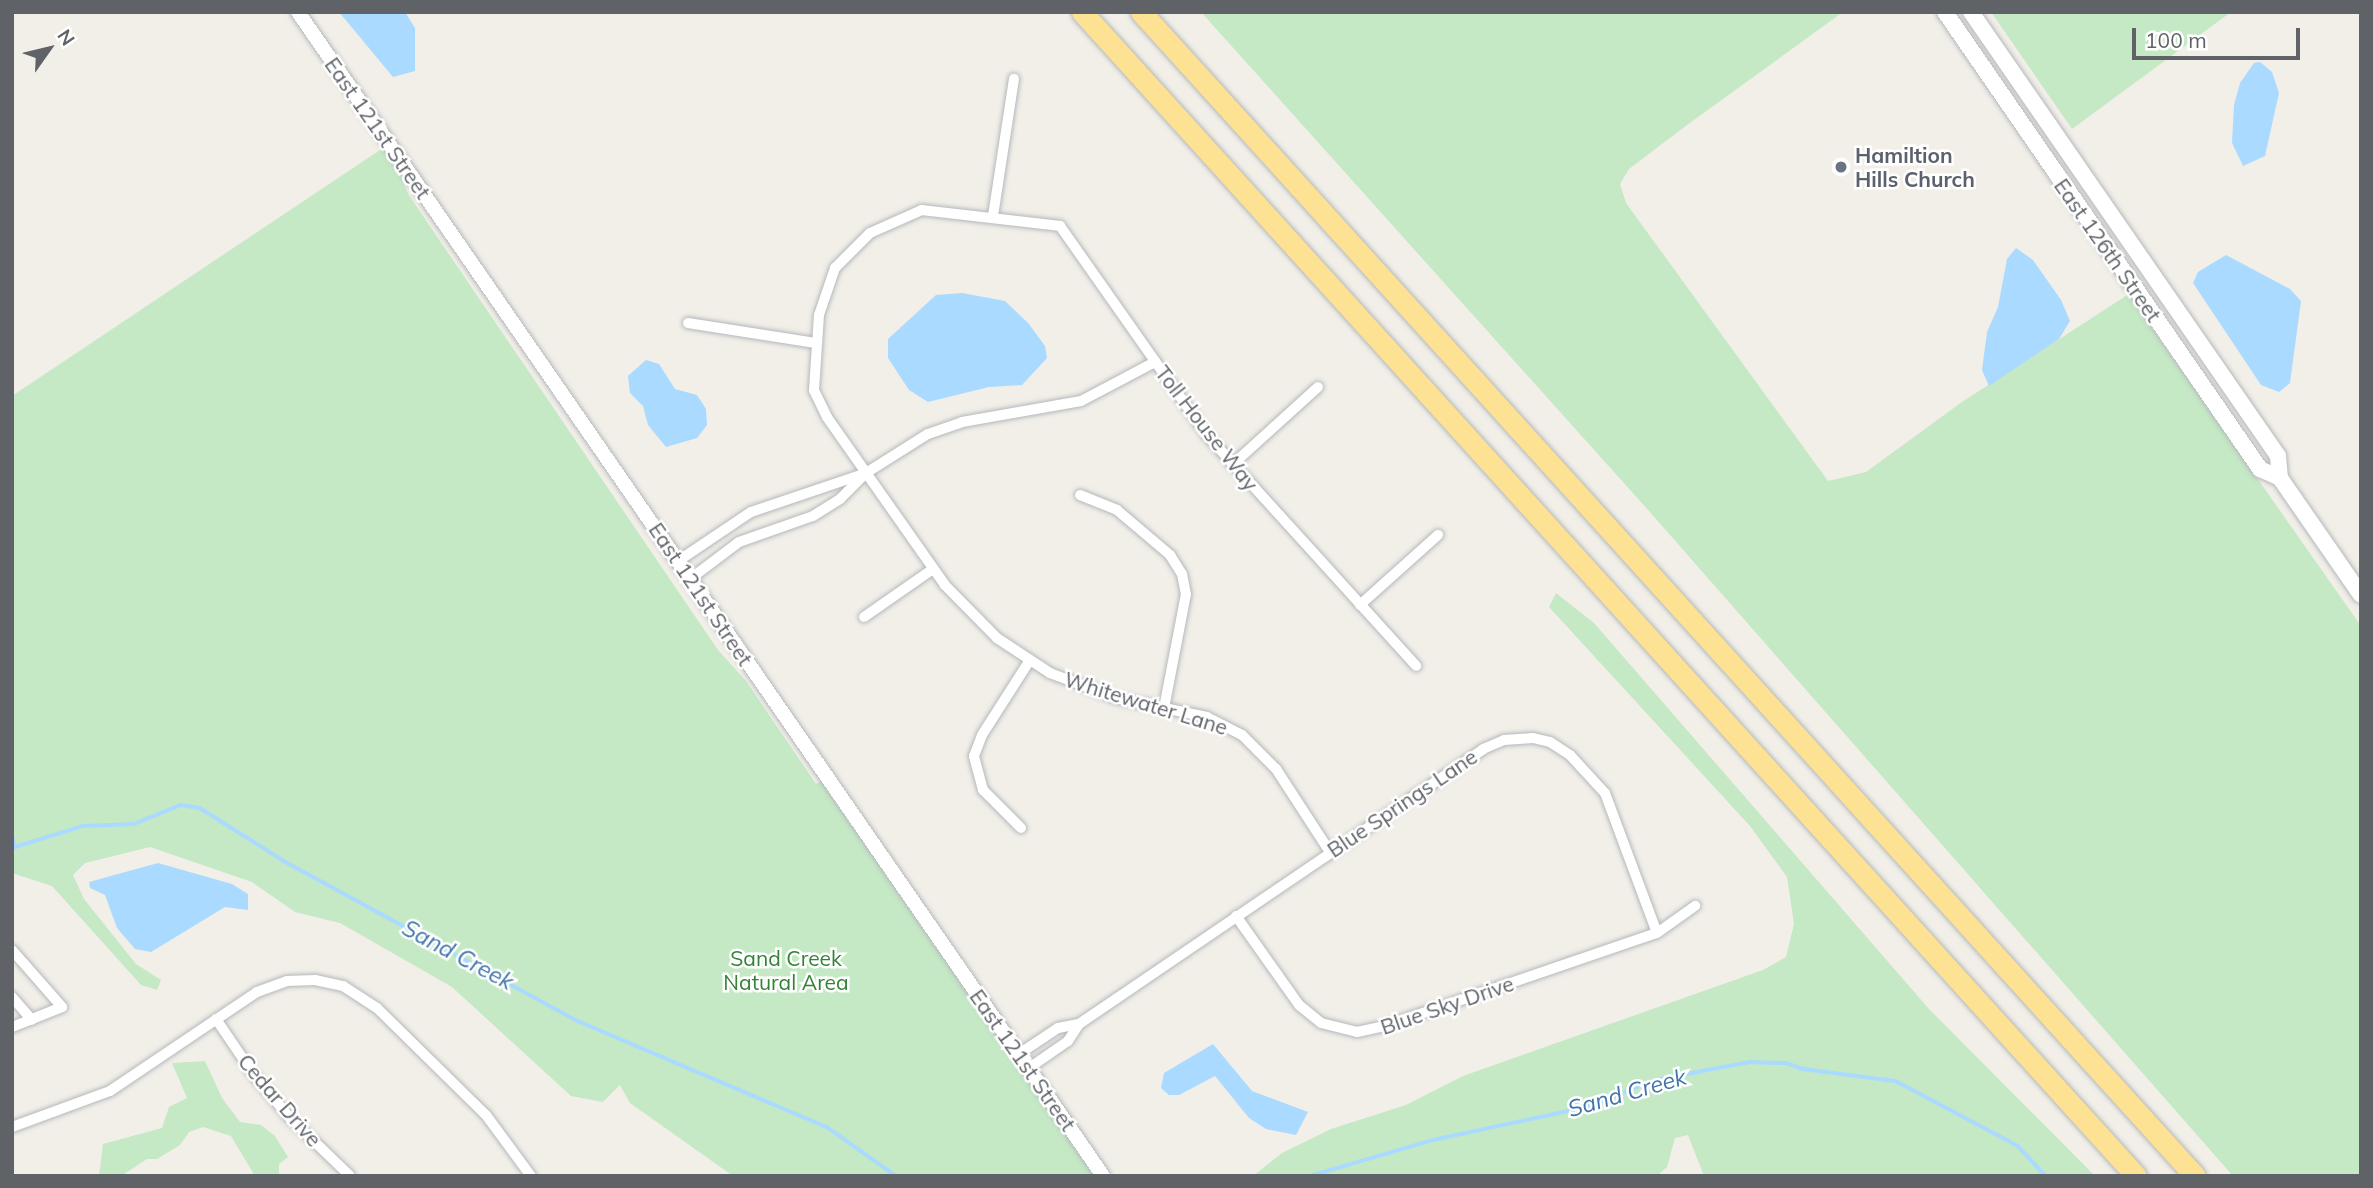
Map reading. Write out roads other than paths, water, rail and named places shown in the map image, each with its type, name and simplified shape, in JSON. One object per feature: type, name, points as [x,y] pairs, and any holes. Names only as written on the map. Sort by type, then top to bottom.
[{"type":"highway","points":[[1082,12],[2136,1176]]},
{"type":"highway","points":[[1142,12],[2194,1176]]},
{"type":"main road","name":"East 126th Street","points":[[1945,12],[2260,469],[2280,478]]},
{"type":"main road","name":"East 126th Street","points":[[1970,12],[2278,456],[2280,478],[2361,595]]},
{"type":"street","name":"East 121st Street","points":[[298,12],[1103,1176]]},
{"type":"street","points":[[993,216],[1014,79]]},
{"type":"street","name":"Toll House Way","points":[[815,343],[828,282],[842,259],[870,233],[922,210],[993,216],[1060,226],[1154,362],[1232,465],[1416,666]]},
{"type":"street","points":[[688,323],[815,343]]},
{"type":"street","name":"Whitewater Lane","points":[[815,343],[814,390],[866,473],[933,569],[982,625],[1030,660],[1094,691],[1219,722],[1251,742],[1276,769],[1330,852]]},
{"type":"street","points":[[678,561],[751,512],[866,473],[944,427],[1081,401],[1154,362]]},
{"type":"street","points":[[1232,465],[1318,387]]},
{"type":"street","points":[[690,579],[739,542],[813,516],[840,499],[866,473]]},
{"type":"street","points":[[1080,495],[1117,510],[1170,555],[1182,574],[1186,594],[1164,708]]},
{"type":"street","points":[[1360,605],[1438,535]]},
{"type":"street","points":[[864,617],[933,569]]},
{"type":"street","points":[[1021,828],[983,790],[974,756],[982,735],[1030,660]]},
{"type":"street","name":"Blue Springs Lane","points":[[1029,1068],[1068,1041],[1079,1024],[1483,749],[1504,740],[1534,738],[1570,755],[1605,793],[1657,933]]},
{"type":"street","name":"Blue Sky Drive","points":[[1236,916],[1299,1005],[1321,1023],[1357,1032],[1385,1026],[1657,933],[1695,906]]},
{"type":"street","points":[[12,950],[62,1007],[12,1027]]},
{"type":"street","points":[[12,1127],[110,1091],[257,992],[287,981],[329,982],[355,992],[486,1115],[531,1176]]},
{"type":"street","points":[[12,997],[32,1020]]},
{"type":"street","name":"Cedar Drive","points":[[216,1019],[281,1107],[350,1176]]},
{"type":"street","name":"Blue Springs Lane","points":[[1019,1054],[1058,1028],[1079,1024]]},
{"type":"water","points":[[339,12],[405,12],[415,28],[415,71],[393,77]]},
{"type":"water","points":[[2260,62],[2272,72],[2279,93],[2265,156],[2243,166],[2232,143],[2234,105],[2240,83],[2254,63]]},
{"type":"water","points":[[2016,248],[2033,260],[2061,300],[2070,321],[2059,339],[1989,386],[1982,370],[1987,332],[1998,307],[2007,259]]},
{"type":"water","points":[[2226,255],[2290,289],[2301,301],[2290,383],[2279,392],[2261,385],[2193,283],[2198,272]]},
{"type":"water","points":[[962,293],[1005,301],[1029,324],[1045,346],[1047,358],[1022,385],[989,387],[928,402],[909,390],[888,358],[888,339],[936,295]]},
{"type":"water","points":[[646,360],[659,364],[675,389],[697,395],[706,409],[707,425],[697,438],[666,447],[648,425],[643,406],[630,393],[628,376]]},
{"type":"water","points":[[158,863],[232,884],[248,894],[248,910],[225,907],[151,952],[135,949],[117,928],[105,895],[90,888],[89,882]]},
{"type":"water","points":[[1213,1044],[1252,1091],[1308,1112],[1296,1135],[1266,1129],[1249,1118],[1215,1076],[1179,1095],[1169,1095],[1161,1088],[1164,1073]]},
{"type":"waterway","name":"Sand Creek","points":[[12,848],[83,826],[134,824],[181,805],[200,808],[284,861],[578,1021],[827,1127],[896,1176]]},
{"type":"waterway","points":[[12,833],[15,847]]},
{"type":"waterway","name":"Sand Creek","points":[[1310,1176],[1433,1140],[1587,1107],[1655,1080],[1749,1062],[1786,1063],[1803,1069],[1896,1081],[2018,1146],[2046,1176]]},
{"type":"place","name":"Hamiltion Hills Church","points":[[1841,167]]},
{"type":"park label","name":"Sand Creek Natural Area","points":[[786,970]]}]
